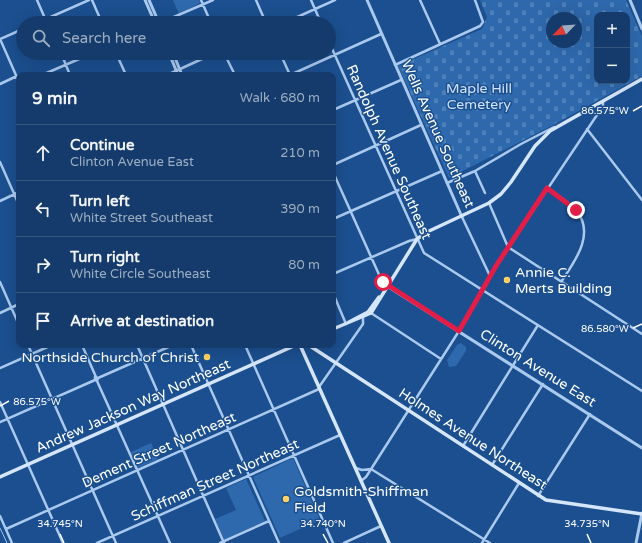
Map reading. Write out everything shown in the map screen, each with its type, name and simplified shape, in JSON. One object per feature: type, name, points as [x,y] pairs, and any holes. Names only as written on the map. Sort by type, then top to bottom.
[{"type":"main road","points":[[346,324],[368,312],[387,286],[417,239],[427,232],[462,217],[489,203],[501,194],[511,182],[535,146],[550,131],[642,79]]},
{"type":"main road","points":[[336,328],[363,318],[371,313],[380,296]]},
{"type":"main road","name":"Andrew Jackson Way Northeast","points":[[0,477],[289,348]]},
{"type":"main road","points":[[301,348],[389,543]]},
{"type":"main road","name":"Holmes Avenue Northeast","points":[[313,348],[538,496],[546,500],[642,514]]},
{"type":"street","points":[[37,0],[45,16]]},
{"type":"street","points":[[53,16],[90,0],[98,16]]},
{"type":"street","points":[[145,0],[153,16]]},
{"type":"street","points":[[149,0],[157,16]]},
{"type":"street","points":[[201,0],[208,16]]},
{"type":"street","points":[[176,16],[213,0]]},
{"type":"street","points":[[256,0],[263,16]]},
{"type":"street","points":[[310,0],[318,16]]},
{"type":"street","points":[[299,16],[335,0]]},
{"type":"street","name":"Wells Avenue Southeast","points":[[369,0],[381,34],[401,80],[490,277]]},
{"type":"street","points":[[420,0],[440,44]]},
{"type":"street","points":[[395,65],[482,24],[482,17],[475,0]]},
{"type":"street","points":[[630,0],[642,29]]},
{"type":"street","points":[[0,84],[16,76],[0,39],[16,32]]},
{"type":"street","points":[[336,55],[381,34]]},
{"type":"street","name":"Randolph Avenue Southeast","points":[[336,57],[424,253],[642,391]]},
{"type":"street","points":[[64,60],[69,72]]},
{"type":"street","points":[[49,72],[77,60]]},
{"type":"street","points":[[119,60],[125,72]]},
{"type":"street","points":[[173,60],[178,70]]},
{"type":"street","points":[[175,60],[178,70]]},
{"type":"street","points":[[174,72],[200,60]]},
{"type":"street","points":[[227,60],[233,72]]},
{"type":"street","points":[[283,60],[289,72]]},
{"type":"street","points":[[297,72],[324,60]]},
{"type":"street","points":[[336,109],[401,80]]},
{"type":"street","points":[[360,481],[366,477],[459,331],[508,247],[602,106],[602,101]]},
{"type":"street","points":[[595,105],[596,115]]},
{"type":"street","points":[[336,164],[421,125]]},
{"type":"street","points":[[447,183],[475,171],[547,129],[558,126]]},
{"type":"street","points":[[587,129],[642,200]]},
{"type":"street","points":[[0,162],[16,198]]},
{"type":"street","points":[[336,218],[442,171]]},
{"type":"street","points":[[475,171],[485,193]]},
{"type":"street","name":"Clinton Avenue East","points":[[336,179],[381,280],[387,286],[514,365],[642,448]]},
{"type":"street","points":[[547,188],[576,210],[584,226],[583,244],[577,258],[561,282]]},
{"type":"street","points":[[0,201],[14,194]]},
{"type":"street","points":[[489,203],[508,247],[642,334]]},
{"type":"street","points":[[336,273],[392,247],[417,239]]},
{"type":"street","points":[[0,282],[16,319]]},
{"type":"street","points":[[336,300],[346,324]]},
{"type":"street","points":[[0,313],[16,306]]},
{"type":"street","points":[[371,313],[441,359]]},
{"type":"street","points":[[319,388],[363,324],[363,318]]},
{"type":"street","points":[[463,446],[538,325]]},
{"type":"street","points":[[29,348],[116,543]]},
{"type":"street","points":[[0,368],[45,348]]},
{"type":"street","points":[[83,348],[170,543]]},
{"type":"street","points":[[138,348],[222,542],[269,521]]},
{"type":"street","points":[[0,422],[166,348]]},
{"type":"street","points":[[192,348],[279,543]]},
{"type":"street","points":[[246,348],[333,543]]},
{"type":"street","points":[[492,465],[543,384]]},
{"type":"street","name":"Dement Street Northeast","points":[[6,529],[275,410],[319,388]]},
{"type":"street","points":[[0,402],[63,543]]},
{"type":"street","points":[[538,496],[590,414]]},
{"type":"street","name":"Schiffman Street Northeast","points":[[97,543],[340,435]]},
{"type":"street","points":[[355,468],[362,470],[371,469],[490,543]]},
{"type":"street","points":[[482,543],[519,483]]},
{"type":"street","points":[[636,543],[642,514]]},
{"type":"street","points":[[0,516],[12,543]]},
{"type":"street","points":[[344,543],[381,526]]},
{"type":"green space","points":[[173,0],[199,0],[200,3],[179,14]]},
{"type":"green space","name":"Maple Hill Cemetery","points":[[480,0],[626,0],[642,36],[642,76],[630,83],[630,12],[594,12],[594,84],[628,84],[555,124],[449,178],[398,66],[482,29],[487,17]]},
{"type":"green space","points":[[461,343],[466,347],[466,351],[456,366],[449,367],[447,360],[457,345]]},
{"type":"green space","points":[[151,443],[158,459],[138,468],[131,452]]},
{"type":"green space","name":"Goldsmith-Shiffman Field","points":[[293,458],[320,520],[280,538],[253,477]]},
{"type":"green space","points":[[246,479],[265,521],[224,540],[215,519],[236,510],[226,488]]},
{"type":"waterway","points":[[0,528],[7,543]]},
{"type":"place","name":"Annie C. Merts Building","points":[[507,280]]},
{"type":"place","name":"Northside Church of Christ","points":[[207,357]]},
{"type":"place","name":"Goldsmith-Shiffman Field","points":[[286,499]]},
{"type":"route","points":[[383,282],[459,331],[496,266],[547,188],[576,210]]}]
